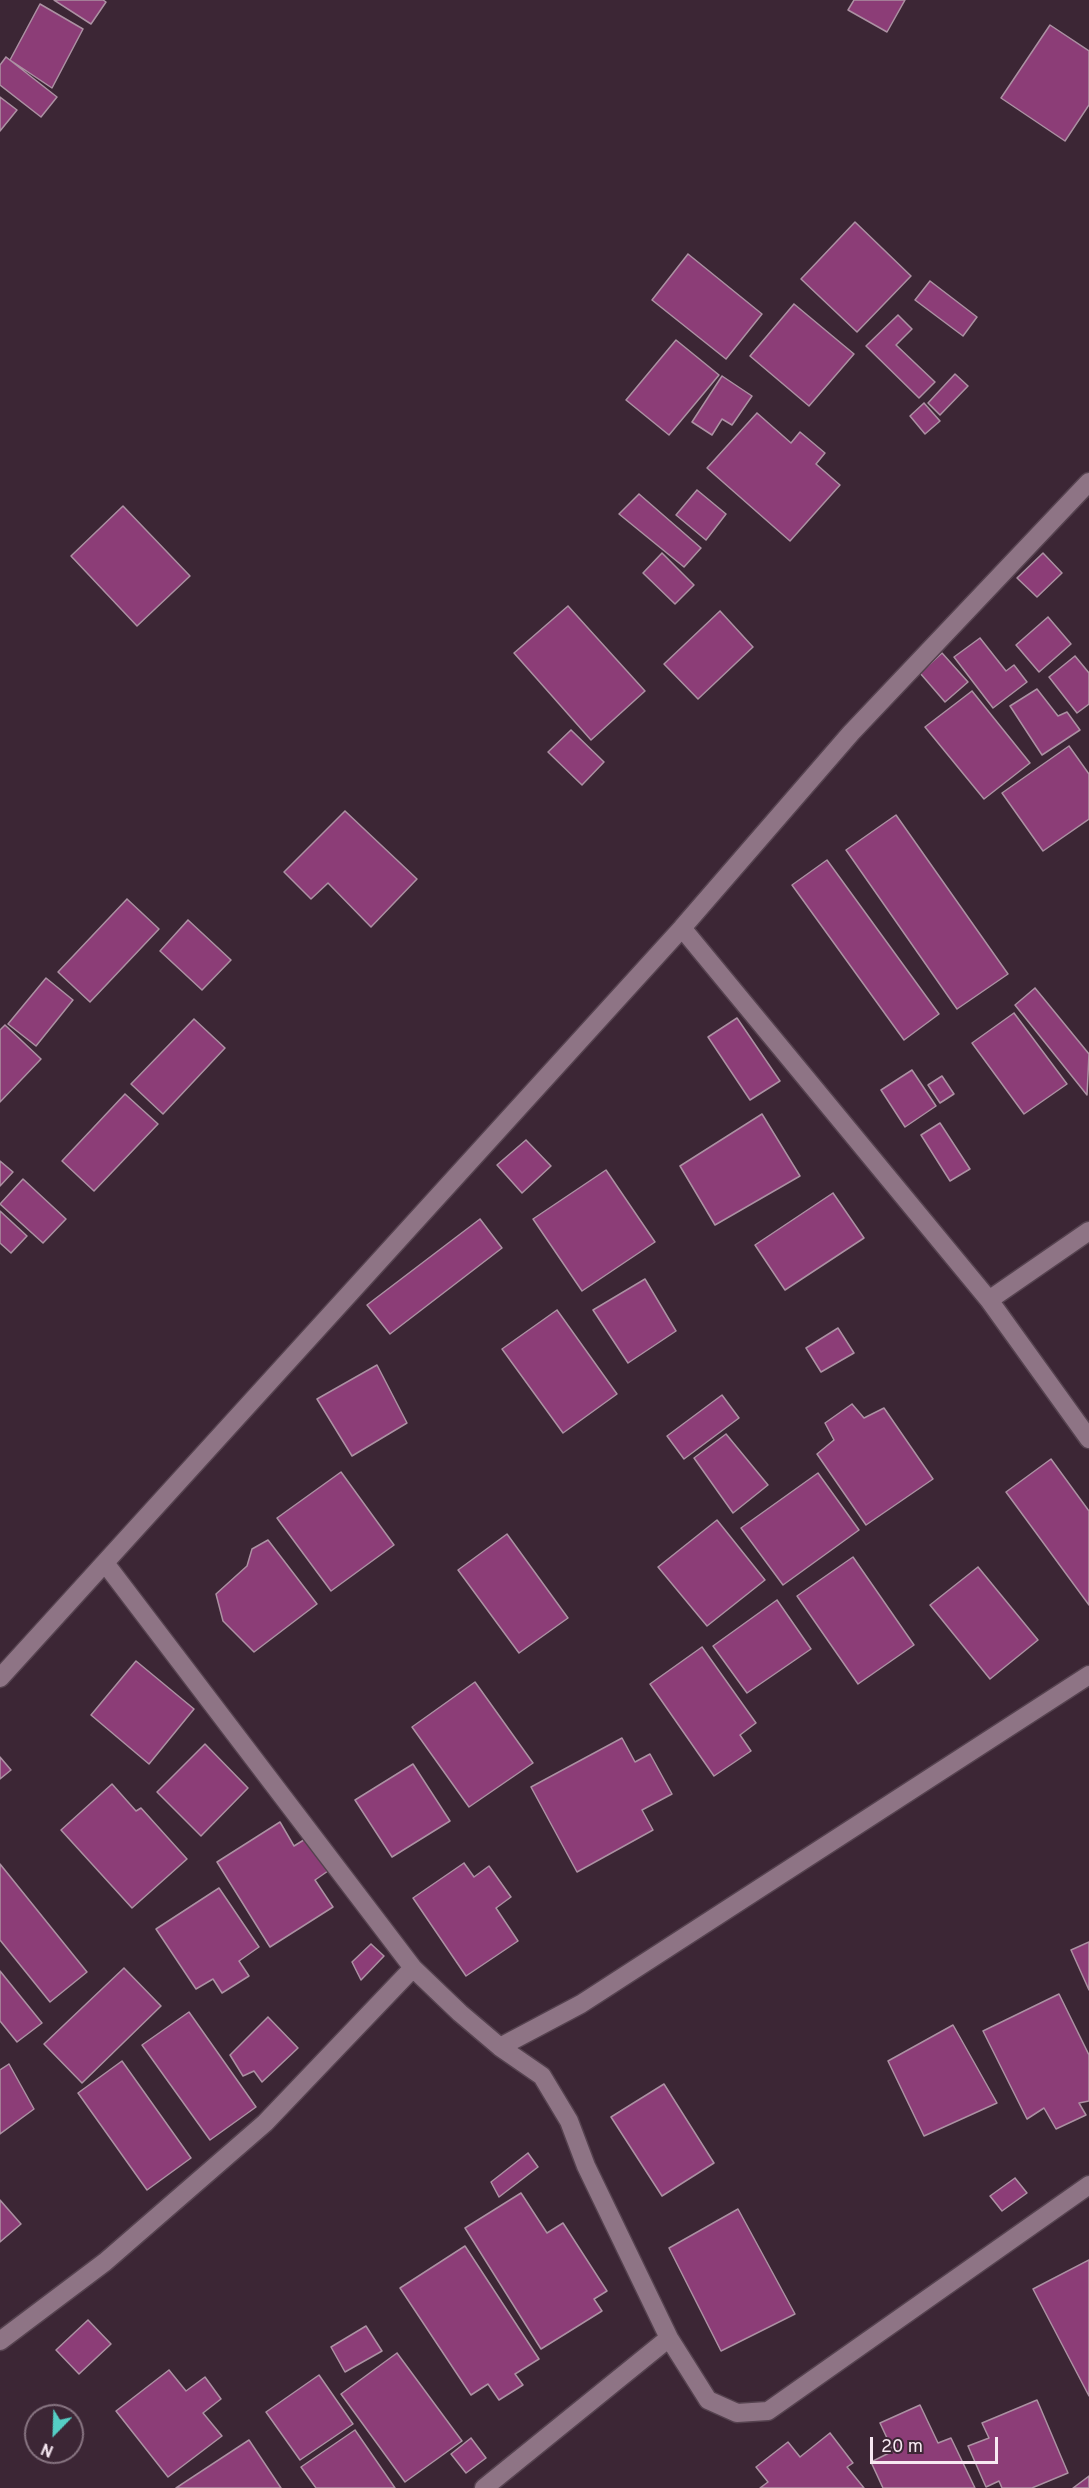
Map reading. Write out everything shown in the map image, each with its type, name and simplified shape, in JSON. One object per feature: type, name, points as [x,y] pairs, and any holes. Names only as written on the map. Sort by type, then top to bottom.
[{"type":"street","points":[[0,1678],[682,928],[850,733],[1089,482]]},
{"type":"street","points":[[682,928],[989,1300],[1089,1439]]},
{"type":"street","points":[[989,1300],[1089,1231]]},
{"type":"street","points":[[105,1563],[413,1968],[500,2047],[542,2076],[569,2121],[586,2166],[669,2338],[708,2400],[736,2414],[768,2411],[1089,2184]]},
{"type":"street","points":[[500,2047],[581,2004],[1089,1675]]},
{"type":"street","points":[[0,2341],[105,2262],[265,2123],[413,1968]]},
{"type":"street","points":[[484,2488],[669,2338]]},
{"type":"building","points":[[54,0],[103,0],[106,2],[91,24]]},
{"type":"building","points":[[854,0],[905,0],[887,32],[848,10]]},
{"type":"building","points":[[40,4],[83,29],[52,88],[10,60]]},
{"type":"building","points":[[1050,25],[1089,51],[1089,105],[1065,141],[1001,98]]},
{"type":"building","points":[[6,57],[57,97],[41,117],[0,85],[0,65]]},
{"type":"building","points":[[0,97],[17,110],[0,131]]},
{"type":"building","points":[[855,222],[911,276],[857,332],[801,279]]},
{"type":"building","points":[[688,254],[762,314],[726,359],[652,300]]},
{"type":"building","points":[[930,281],[977,317],[963,336],[915,300]]},
{"type":"building","points":[[794,304],[854,354],[809,406],[750,356]]},
{"type":"building","points":[[898,315],[912,329],[896,345],[935,382],[919,398],[866,346]]},
{"type":"building","points":[[676,340],[719,375],[669,435],[626,400]]},
{"type":"building","points":[[955,374],[968,386],[940,415],[928,403]]},
{"type":"building","points":[[722,376],[752,396],[732,425],[722,419],[712,435],[692,422]]},
{"type":"building","points":[[924,403],[940,421],[925,434],[910,416]]},
{"type":"building","points":[[757,413],[791,443],[800,432],[825,453],[816,464],[840,485],[790,541],[707,468]]},
{"type":"building","points":[[697,490],[726,514],[706,540],[676,515]]},
{"type":"building","points":[[639,494],[701,548],[684,567],[619,514]]},
{"type":"building","points":[[123,506],[190,576],[137,626],[71,556]]},
{"type":"building","points":[[662,553],[694,585],[675,604],[643,573]]},
{"type":"building","points":[[1043,553],[1062,573],[1037,597],[1017,578]]},
{"type":"building","points":[[568,606],[645,691],[591,740],[514,653]]},
{"type":"building","points":[[720,611],[753,647],[698,699],[664,664]]},
{"type":"building","points":[[1048,617],[1071,644],[1039,672],[1016,645]]},
{"type":"building","points":[[980,638],[1006,671],[1014,665],[1027,682],[993,708],[954,657]]},
{"type":"building","points":[[942,653],[968,682],[945,702],[920,673]]},
{"type":"building","points":[[1075,656],[1089,673],[1089,704],[1077,713],[1049,677]]},
{"type":"building","points":[[1037,689],[1058,716],[1067,712],[1080,730],[1042,755],[1010,706]]},
{"type":"building","points":[[972,691],[1030,763],[984,799],[925,727]]},
{"type":"building","points":[[571,730],[604,762],[582,785],[548,752]]},
{"type":"building","points":[[1069,746],[1089,774],[1089,819],[1043,851],[1002,793]]},
{"type":"building","points":[[345,811],[417,879],[371,927],[328,883],[311,899],[284,872]]},
{"type":"building","points":[[896,815],[1008,974],[957,1009],[846,850]]},
{"type":"building","points":[[827,860],[939,1014],[904,1040],[792,885]]},
{"type":"building","points":[[127,899],[159,929],[90,1002],[58,972]]},
{"type":"building","points":[[188,920],[231,960],[202,990],[160,951]]},
{"type":"building","points":[[46,978],[73,1000],[36,1046],[8,1024]]},
{"type":"building","points":[[1035,988],[1089,1054],[1087,1095],[1015,1005]]},
{"type":"building","points":[[1014,1013],[1067,1084],[1024,1114],[972,1043]]},
{"type":"building","points":[[737,1018],[780,1081],[750,1100],[708,1037]]},
{"type":"building","points":[[194,1019],[225,1048],[163,1114],[131,1084]]},
{"type":"building","points":[[5,1025],[41,1059],[0,1102],[0,1030]]},
{"type":"building","points":[[912,1070],[936,1106],[905,1127],[881,1090]]},
{"type":"building","points":[[942,1076],[954,1094],[940,1103],[928,1085]]},
{"type":"building","points":[[125,1094],[158,1124],[94,1191],[62,1161]]},
{"type":"building","points":[[762,1114],[800,1176],[715,1225],[680,1166]]},
{"type":"building","points":[[940,1123],[970,1169],[950,1181],[921,1135]]},
{"type":"building","points":[[526,1140],[551,1166],[522,1193],[497,1165]]},
{"type":"building","points":[[0,1161],[13,1172],[0,1186]]},
{"type":"building","points":[[606,1170],[655,1242],[582,1291],[533,1219]]},
{"type":"building","points":[[23,1179],[66,1219],[43,1243],[0,1204]]},
{"type":"building","points":[[833,1193],[864,1238],[785,1290],[755,1245]]},
{"type":"building","points":[[0,1211],[27,1236],[11,1253],[0,1243]]},
{"type":"building","points":[[480,1219],[502,1248],[390,1334],[367,1305]]},
{"type":"building","points":[[645,1279],[676,1331],[628,1363],[593,1310]]},
{"type":"building","points":[[557,1310],[617,1394],[563,1433],[502,1349]]},
{"type":"building","points":[[838,1328],[854,1353],[821,1372],[806,1348]]},
{"type":"building","points":[[377,1365],[407,1423],[352,1456],[317,1399]]},
{"type":"building","points":[[722,1395],[739,1418],[684,1459],[667,1436]]},
{"type":"building","points":[[852,1404],[864,1418],[884,1408],[933,1479],[866,1525],[817,1454],[834,1440],[825,1423]]},
{"type":"building","points":[[726,1434],[768,1485],[733,1513],[694,1458]]},
{"type":"building","points":[[1051,1459],[1089,1511],[1089,1605],[1006,1492]]},
{"type":"building","points":[[341,1472],[394,1545],[331,1591],[277,1518]]},
{"type":"building","points":[[818,1473],[859,1530],[783,1585],[741,1528]]},
{"type":"building","points":[[717,1520],[765,1580],[707,1626],[658,1567]]},
{"type":"building","points":[[507,1534],[568,1618],[519,1653],[458,1570]]},
{"type":"building","points":[[268,1540],[317,1604],[254,1652],[223,1621],[216,1594],[247,1566],[252,1549]]},
{"type":"building","points":[[853,1557],[914,1645],[858,1684],[797,1596]]},
{"type":"building","points":[[978,1567],[1038,1640],[990,1679],[930,1605]]},
{"type":"building","points":[[777,1600],[811,1649],[747,1693],[713,1646]]},
{"type":"building","points":[[702,1647],[756,1723],[740,1735],[751,1751],[714,1776],[650,1684]]},
{"type":"building","points":[[136,1661],[194,1709],[149,1764],[91,1715]]},
{"type":"building","points":[[475,1682],[533,1763],[469,1807],[412,1727]]},
{"type":"building","points":[[622,1738],[635,1762],[650,1754],[672,1794],[642,1810],[653,1830],[577,1872],[531,1787]]},
{"type":"building","points":[[205,1744],[248,1788],[201,1836],[157,1792]]},
{"type":"building","points":[[0,1757],[11,1770],[0,1779]]},
{"type":"building","points":[[413,1764],[450,1821],[392,1857],[355,1800]]},
{"type":"building","points":[[112,1784],[136,1811],[141,1808],[187,1859],[132,1908],[61,1830]]},
{"type":"building","points":[[280,1822],[294,1846],[307,1838],[328,1871],[315,1880],[333,1907],[270,1947],[217,1862]]},
{"type":"building","points":[[464,1863],[474,1877],[489,1866],[511,1897],[496,1908],[518,1941],[466,1976],[413,1898]]},
{"type":"building","points":[[0,1864],[87,1972],[50,2002],[0,1940]]},
{"type":"building","points":[[219,1888],[259,1947],[239,1961],[249,1976],[222,1993],[213,1979],[196,1989],[156,1929]]},
{"type":"building","points":[[1089,1942],[1089,1990],[1071,1950]]},
{"type":"building","points":[[371,1944],[384,1956],[361,1980],[352,1962]]},
{"type":"building","points":[[124,1968],[161,2006],[82,2083],[44,2044]]},
{"type":"building","points":[[0,1971],[42,2023],[17,2042],[0,2021]]},
{"type":"building","points":[[1059,1994],[1089,2055],[1089,2101],[1079,2103],[1086,2115],[1056,2129],[1044,2108],[1027,2119],[983,2031]]},
{"type":"building","points":[[189,2012],[256,2107],[210,2140],[142,2045]]},
{"type":"building","points":[[268,2017],[298,2048],[262,2082],[254,2071],[243,2076],[230,2055]]},
{"type":"building","points":[[953,2025],[997,2103],[924,2136],[888,2061]]},
{"type":"building","points":[[122,2061],[191,2158],[147,2190],[78,2093]]},
{"type":"building","points":[[9,2064],[34,2109],[0,2134],[0,2070]]},
{"type":"building","points":[[664,2084],[714,2163],[662,2196],[611,2117]]},
{"type":"building","points":[[528,2153],[538,2167],[499,2197],[491,2182]]},
{"type":"building","points":[[1015,2178],[1027,2193],[1002,2211],[990,2196]]},
{"type":"building","points":[[521,2193],[547,2233],[563,2223],[607,2291],[594,2299],[602,2311],[541,2349],[465,2228]]},
{"type":"building","points":[[0,2200],[21,2224],[0,2242]]},
{"type":"building","points":[[738,2209],[795,2314],[721,2351],[669,2248]]},
{"type":"building","points":[[465,2246],[539,2359],[515,2374],[523,2385],[499,2400],[488,2384],[471,2395],[400,2288]]},
{"type":"building","points":[[1089,2260],[1089,2396],[1033,2289]]},
{"type":"building","points":[[88,2320],[111,2344],[79,2374],[56,2350]]},
{"type":"building","points":[[366,2326],[382,2351],[345,2372],[331,2347]]},
{"type":"building","points":[[397,2353],[462,2441],[405,2482],[341,2394]]},
{"type":"building","points":[[169,2370],[186,2391],[205,2377],[221,2399],[203,2413],[222,2436],[168,2477],[116,2411]]},
{"type":"building","points":[[319,2375],[353,2424],[300,2460],[266,2412]]},
{"type":"building","points":[[1037,2400],[1068,2473],[1032,2488],[1002,2488],[999,2481],[986,2487],[968,2446],[989,2438],[982,2423]]},
{"type":"building","points":[[920,2405],[938,2443],[951,2438],[975,2488],[883,2488],[871,2462],[893,2451],[880,2423]]},
{"type":"building","points":[[355,2430],[395,2488],[316,2488],[301,2467]]},
{"type":"building","points":[[830,2433],[853,2463],[847,2467],[864,2488],[760,2488],[768,2482],[756,2467],[788,2442],[800,2457]]},
{"type":"building","points":[[471,2438],[486,2458],[466,2473],[451,2454]]},
{"type":"building","points":[[249,2440],[281,2488],[176,2488]]},
{"type":"building","points":[[1089,2476],[1089,2488],[1073,2488]]}]
